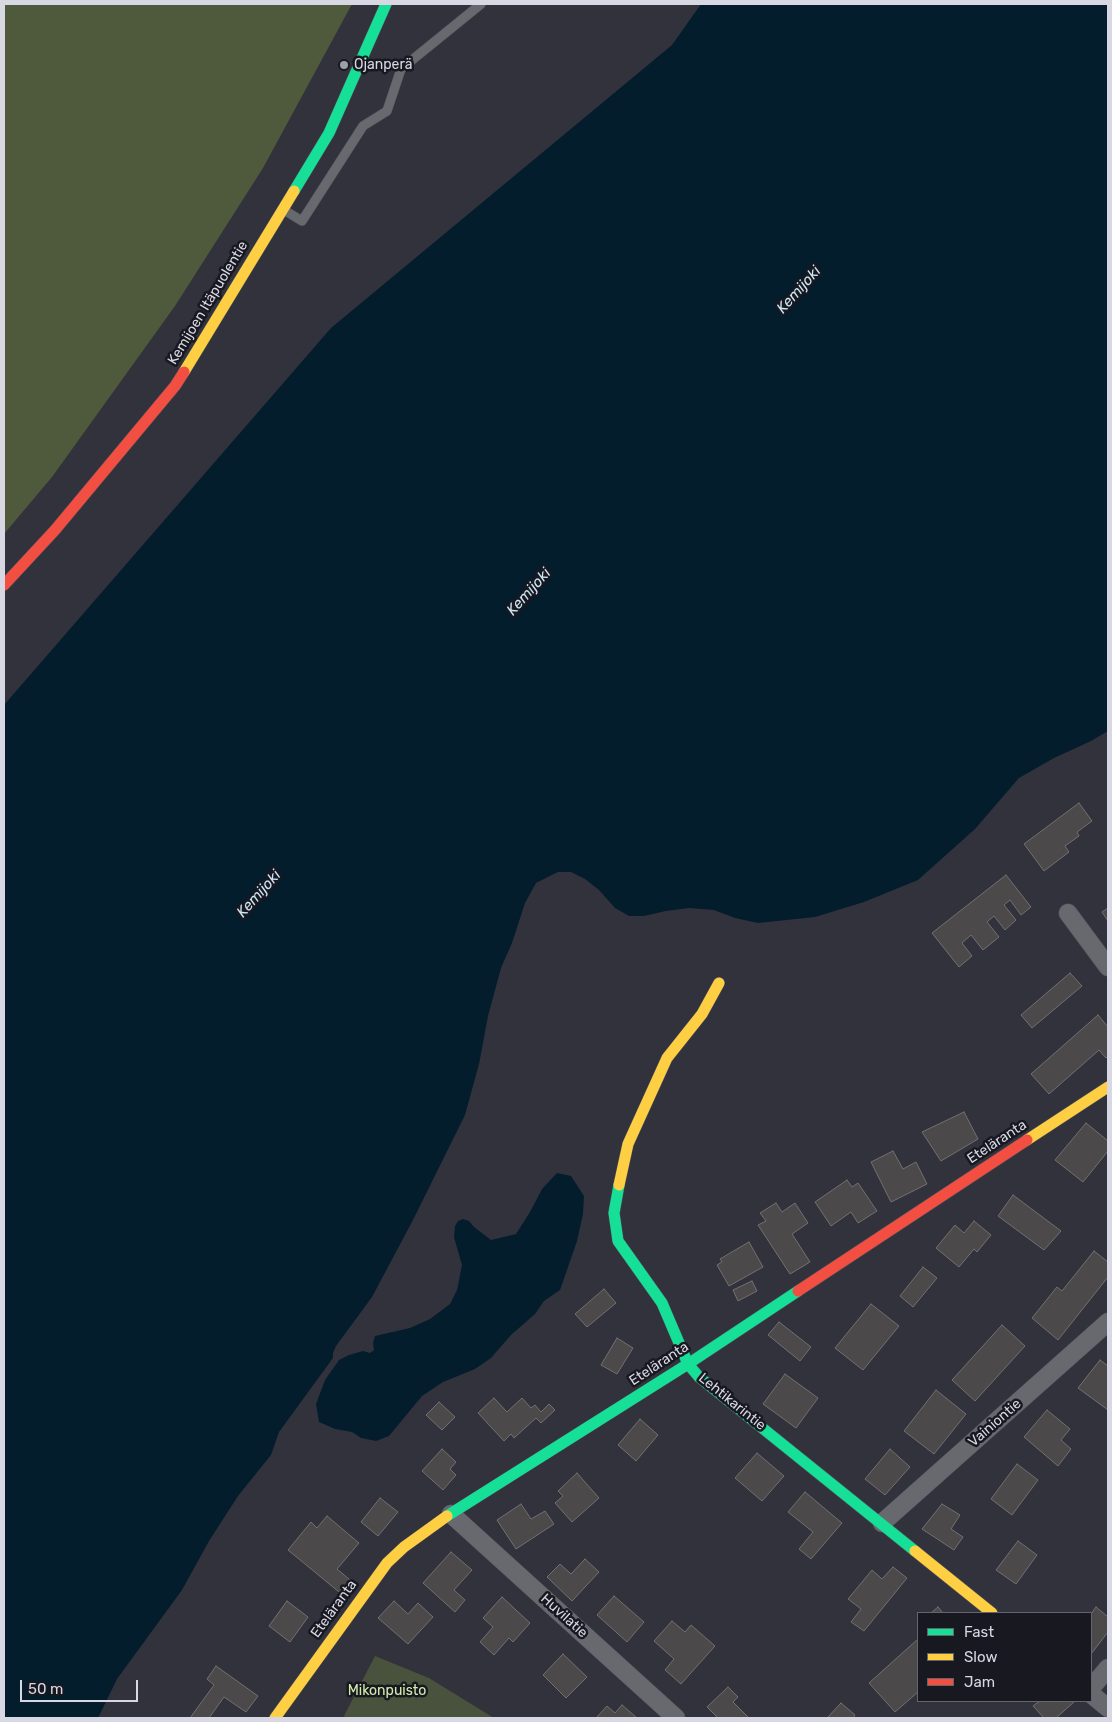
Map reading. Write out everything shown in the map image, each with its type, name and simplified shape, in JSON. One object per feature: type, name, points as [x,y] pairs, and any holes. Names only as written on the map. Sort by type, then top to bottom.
[{"type":"street","name":"Kemijoen Itäpuolentie","points":[[4,585],[55,530],[175,386],[329,133],[386,4]]},
{"type":"street","points":[[1068,913],[1108,967]]},
{"type":"street","name":"Lehtikarintie","points":[[719,983],[702,1014],[667,1058],[628,1144],[614,1213],[618,1241],[662,1303],[688,1364],[699,1377],[991,1612]]},
{"type":"street","name":"Eteläranta","points":[[275,1718],[387,1563],[404,1548],[451,1514],[688,1364],[1108,1087]]},
{"type":"street","name":"Vainiontie","points":[[882,1523],[1108,1322]]},
{"type":"street","name":"Huvilatie","points":[[451,1514],[676,1718]]},
{"type":"street","points":[[1092,1687],[1108,1668]]},
{"type":"street","points":[[1092,1695],[1108,1708]]},
{"type":"lane","points":[[282,209],[302,221],[363,126],[388,111],[401,69],[481,4]]},
{"type":"green space","points":[[4,4],[352,4],[263,168],[175,306],[52,477],[4,534]]},
{"type":"green space","name":"Mikonpuisto","points":[[375,1656],[429,1678],[494,1718],[346,1718],[344,1716]]},
{"type":"water","name":"Kemijoki","points":[[701,4],[1108,4],[1108,731],[1019,778],[975,829],[918,880],[864,902],[815,917],[758,923],[735,918],[714,910],[689,908],[644,916],[629,916],[615,908],[599,890],[585,879],[571,872],[558,872],[536,883],[525,903],[512,943],[501,968],[465,1115],[372,1297],[336,1346],[333,1358],[279,1432],[271,1455],[238,1496],[209,1541],[182,1590],[117,1679],[98,1718],[4,1718],[4,705],[331,328],[672,45]]},
{"type":"water","points":[[557,1173],[571,1176],[584,1196],[583,1214],[577,1241],[560,1290],[544,1301],[535,1314],[511,1335],[491,1358],[475,1369],[443,1382],[422,1396],[389,1436],[376,1441],[361,1438],[352,1432],[335,1429],[319,1422],[316,1404],[325,1380],[339,1360],[363,1351],[370,1353],[374,1350],[375,1336],[410,1328],[430,1319],[450,1304],[457,1290],[462,1265],[454,1237],[455,1226],[458,1221],[463,1219],[469,1221],[491,1240],[516,1234],[542,1189]]},
{"type":"building","points":[[1079,803],[1092,821],[1077,832],[1079,836],[1065,846],[1069,852],[1044,871],[1024,844]]},
{"type":"building","points":[[1006,875],[1031,907],[1021,915],[1010,900],[1004,905],[1016,920],[1005,930],[994,916],[987,922],[999,937],[983,950],[971,935],[962,943],[972,956],[959,967],[932,933]]},
{"type":"building","points":[[1108,908],[1108,921],[1102,912]]},
{"type":"building","points":[[1070,973],[1082,986],[1032,1028],[1021,1015]]},
{"type":"building","points":[[1098,1015],[1108,1027],[1108,1056],[1106,1058],[1099,1050],[1049,1094],[1031,1074]]},
{"type":"building","points":[[964,1112],[978,1139],[941,1161],[922,1132]]},
{"type":"building","points":[[1086,1123],[1108,1141],[1108,1151],[1083,1182],[1055,1160]]},
{"type":"building","points":[[893,1151],[903,1169],[916,1162],[927,1184],[891,1202],[871,1162]]},
{"type":"building","points":[[847,1180],[852,1187],[858,1183],[877,1211],[858,1223],[851,1212],[831,1226],[815,1202]]},
{"type":"building","points":[[1013,1195],[1061,1231],[1044,1250],[998,1216]]},
{"type":"building","points":[[776,1203],[782,1212],[795,1203],[808,1223],[792,1234],[810,1262],[790,1274],[758,1225],[766,1221],[760,1213]]},
{"type":"building","points":[[974,1221],[991,1235],[977,1252],[974,1249],[959,1267],[936,1248],[955,1225],[964,1233]]},
{"type":"building","points":[[749,1242],[763,1267],[729,1286],[717,1265],[722,1262],[720,1259]]},
{"type":"building","points":[[1094,1251],[1108,1262],[1108,1277],[1058,1340],[1032,1318],[1057,1287],[1062,1291]]},
{"type":"building","points":[[923,1267],[937,1278],[913,1307],[900,1296]]},
{"type":"building","points":[[752,1281],[757,1291],[738,1301],[733,1290]]},
{"type":"building","points":[[604,1289],[616,1303],[587,1327],[575,1314]]},
{"type":"building","points":[[871,1304],[899,1326],[863,1370],[835,1348]]},
{"type":"building","points":[[779,1322],[811,1347],[800,1361],[768,1335]]},
{"type":"building","points":[[1002,1325],[1025,1346],[975,1401],[952,1380]]},
{"type":"building","points":[[617,1338],[633,1348],[617,1374],[601,1365]]},
{"type":"building","points":[[1100,1360],[1108,1366],[1108,1410],[1078,1388]]},
{"type":"building","points":[[785,1374],[818,1398],[796,1428],[763,1404]]},
{"type":"building","points":[[936,1390],[966,1414],[934,1454],[904,1431]]},
{"type":"building","points":[[494,1398],[507,1412],[522,1398],[531,1408],[535,1405],[541,1412],[549,1404],[555,1410],[541,1423],[536,1418],[514,1438],[511,1434],[504,1441],[478,1413]]},
{"type":"building","points":[[439,1402],[455,1417],[442,1430],[426,1415]]},
{"type":"building","points":[[1047,1410],[1070,1429],[1061,1440],[1071,1449],[1058,1466],[1024,1437]]},
{"type":"building","points":[[640,1419],[658,1435],[636,1461],[618,1445]]},
{"type":"building","points":[[442,1449],[456,1462],[450,1469],[456,1475],[443,1490],[422,1471]]},
{"type":"building","points":[[890,1449],[910,1467],[885,1495],[865,1479]]},
{"type":"building","points":[[757,1453],[784,1476],[762,1501],[735,1478]]},
{"type":"building","points":[[1017,1464],[1038,1480],[1012,1515],[991,1499]]},
{"type":"building","points":[[577,1473],[599,1498],[572,1522],[555,1503],[563,1496],[558,1491]]},
{"type":"building","points":[[805,1492],[842,1523],[811,1559],[799,1549],[813,1532],[788,1512]]},
{"type":"building","points":[[380,1498],[398,1512],[378,1536],[361,1522]]},
{"type":"building","points":[[521,1504],[531,1519],[545,1511],[554,1524],[516,1549],[497,1520]]},
{"type":"building","points":[[942,1504],[960,1515],[951,1529],[963,1537],[954,1550],[922,1529]]},
{"type":"building","points":[[327,1516],[359,1543],[337,1569],[350,1580],[339,1592],[288,1550],[311,1522],[317,1528]]},
{"type":"building","points":[[1018,1541],[1037,1555],[1016,1584],[996,1570]]},
{"type":"building","points":[[451,1552],[472,1570],[454,1590],[465,1600],[455,1612],[423,1583]]},
{"type":"building","points":[[585,1559],[599,1572],[572,1601],[547,1577],[560,1564],[571,1574]]},
{"type":"building","points":[[893,1567],[907,1578],[864,1631],[851,1622],[861,1609],[848,1599],[872,1570],[882,1579]]},
{"type":"building","points":[[614,1596],[644,1622],[627,1642],[597,1615]]},
{"type":"building","points":[[502,1597],[530,1623],[513,1642],[509,1638],[494,1655],[480,1642],[493,1627],[483,1618]]},
{"type":"building","points":[[287,1601],[308,1617],[290,1642],[269,1626]]},
{"type":"building","points":[[394,1601],[408,1614],[418,1603],[433,1617],[408,1644],[378,1618]]},
{"type":"building","points":[[938,1607],[942,1612],[932,1612]]},
{"type":"building","points":[[1096,1607],[1108,1617],[1108,1632],[1092,1653],[1092,1613]]},
{"type":"building","points":[[672,1621],[685,1632],[691,1625],[715,1646],[681,1684],[665,1670],[674,1659],[654,1641]]},
{"type":"building","points":[[917,1640],[917,1693],[895,1712],[869,1683]]},
{"type":"building","points":[[563,1654],[587,1677],[566,1698],[543,1675]]},
{"type":"building","points":[[216,1666],[258,1696],[246,1712],[224,1697],[209,1718],[190,1718],[214,1685],[207,1679]]},
{"type":"building","points":[[728,1687],[738,1697],[733,1702],[749,1718],[718,1718],[707,1707]]},
{"type":"building","points":[[1039,1702],[1074,1702],[1056,1718],[1044,1718],[1033,1706]]},
{"type":"building","points":[[841,1703],[855,1715],[853,1718],[827,1718]]},
{"type":"building","points":[[622,1705],[637,1718],[596,1718],[607,1706],[615,1713]]},
{"type":"traffic: fast","points":[[294,191],[329,133],[386,4]]},
{"type":"traffic: fast","points":[[619,1185],[614,1213],[618,1241],[662,1303],[688,1364],[699,1377],[915,1551]]},
{"type":"traffic: fast","points":[[447,1516],[688,1364],[798,1291]]},
{"type":"traffic: slow","points":[[184,372],[294,191]]},
{"type":"traffic: slow","points":[[619,1185],[628,1144],[667,1058],[702,1014],[719,983]]},
{"type":"traffic: slow","points":[[1027,1140],[1108,1087]]},
{"type":"traffic: slow","points":[[275,1718],[387,1563],[404,1547],[447,1516]]},
{"type":"traffic: slow","points":[[915,1551],[991,1612]]},
{"type":"traffic: jam","points":[[4,585],[55,530],[175,386],[184,372]]},
{"type":"traffic: jam","points":[[798,1291],[1027,1140]]},
{"type":"place","name":"Ojanperä","points":[[344,65]]}]
